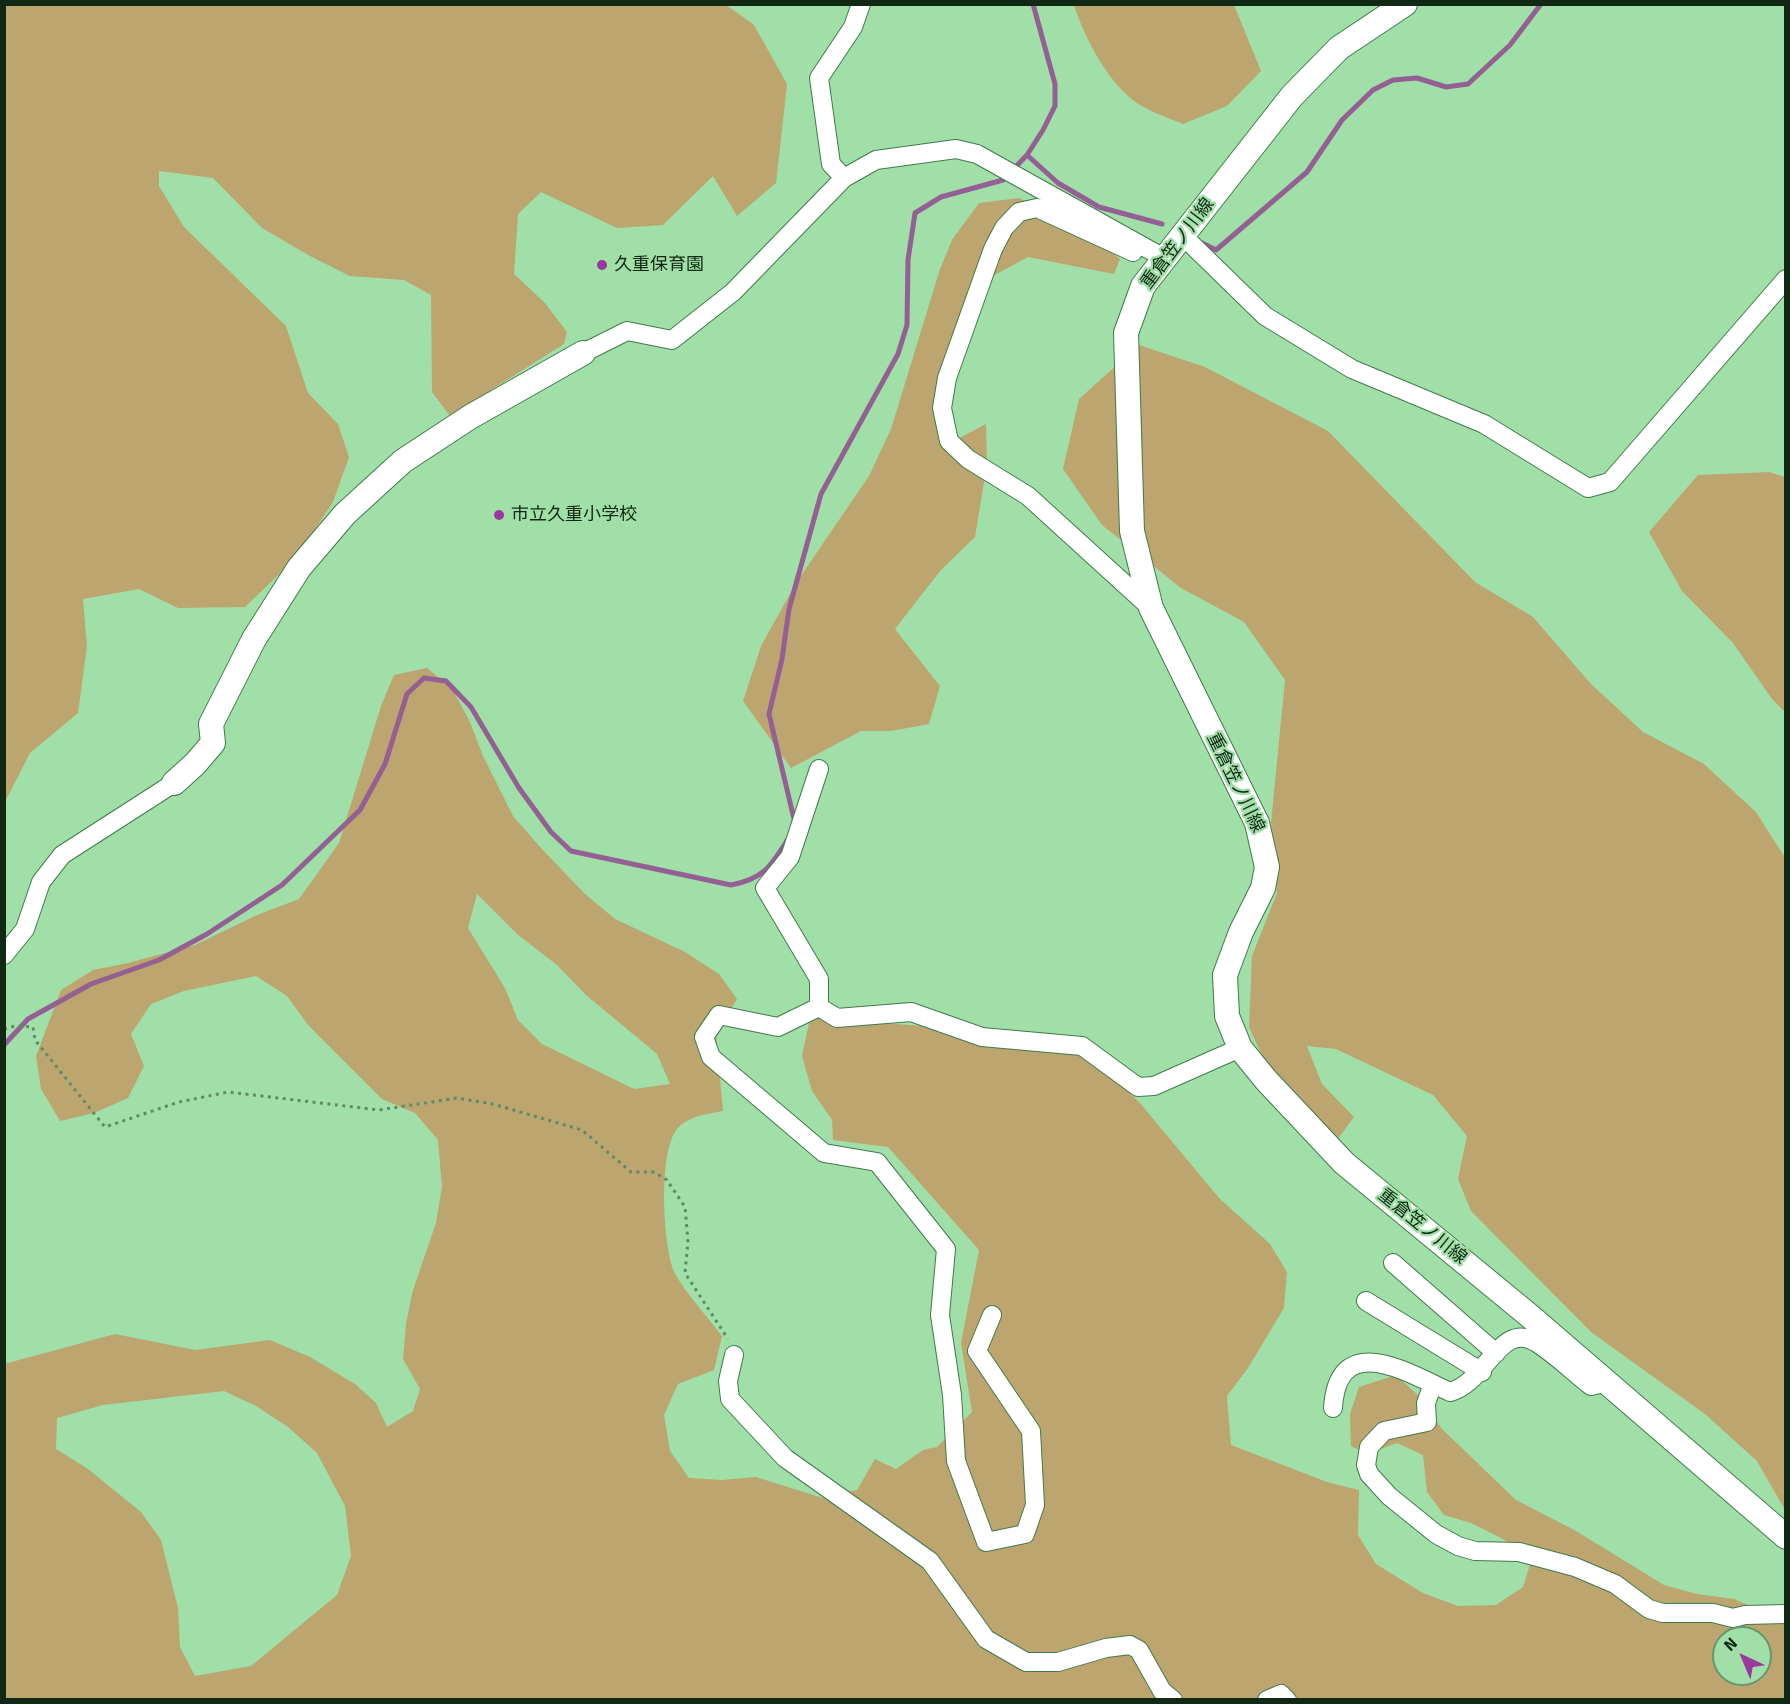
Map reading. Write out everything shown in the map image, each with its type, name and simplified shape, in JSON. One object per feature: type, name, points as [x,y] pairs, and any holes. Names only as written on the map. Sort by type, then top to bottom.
[{"type":"main road","name":"重倉笠ノ川線","points":[[1405,4],[1339,48],[1316,69],[1143,286],[1126,333],[1132,531],[1151,608],[1257,823],[1267,867],[1263,888],[1238,939],[1225,975],[1227,1016],[1240,1048],[1266,1080],[1344,1163],[1608,1382],[1785,1537]]},
{"type":"main road","points":[[174,783],[213,743],[211,724],[254,639],[298,568],[345,514],[403,461],[470,417],[583,352]]},
{"type":"street","points":[[844,178],[831,164],[819,78],[852,27],[861,4]]},
{"type":"street","points":[[583,352],[627,331],[672,340],[734,292],[844,178],[876,160],[956,149],[977,154],[1164,258]]},
{"type":"street","points":[[1151,608],[1028,496],[968,459],[949,441],[942,408],[947,378],[993,249],[1004,228],[1019,212],[1037,208],[1131,252],[1164,258]]},
{"type":"street","points":[[1182,236],[1265,316],[1352,369],[1484,424],[1588,488],[1610,482],[1785,279]]},
{"type":"street","points":[[819,769],[790,856],[765,888],[819,979],[819,1007]]},
{"type":"street","points":[[4,955],[25,929],[41,882],[62,855],[174,783]]},
{"type":"street","points":[[819,1007],[837,1018],[912,1012],[982,1037],[1082,1046],[1138,1087],[1154,1086],[1240,1048]]},
{"type":"street","points":[[819,1007],[778,1027],[719,1015],[704,1038],[711,1057],[824,1154],[877,1162],[946,1249],[940,1316],[952,1395],[956,1461],[986,1542],[1025,1534],[1035,1505],[1031,1431],[977,1351],[992,1315]]},
{"type":"street","points":[[1393,1263],[1496,1353]]},
{"type":"street","points":[[1366,1301],[1482,1372]]},
{"type":"street","points":[[1333,1408],[1334,1391],[1346,1372],[1359,1364],[1383,1362],[1450,1392],[1462,1389],[1482,1372],[1511,1338],[1522,1336],[1536,1342],[1591,1386],[1608,1382]]},
{"type":"street","points":[[734,1354],[728,1381],[730,1399],[785,1458],[930,1561],[986,1639],[1026,1662],[1058,1662],[1106,1648],[1130,1645],[1139,1650],[1162,1691],[1173,1700]]},
{"type":"street","points":[[1432,1384],[1426,1403],[1427,1422],[1384,1431],[1369,1447],[1366,1465],[1369,1474],[1389,1496],[1436,1534],[1458,1546],[1475,1551],[1519,1552],[1575,1567],[1615,1584],[1649,1609],[1663,1613],[1713,1613],[1733,1618],[1745,1615],[1785,1614]]},
{"type":"street","points":[[1267,1700],[1281,1694],[1287,1700]]},
{"type":"path","points":[[4,1029],[15,1026],[33,1027],[35,1040],[105,1127],[179,1102],[228,1092],[379,1110],[457,1098],[493,1104],[582,1130],[631,1172],[654,1172],[667,1180],[685,1207],[688,1242],[685,1273],[726,1333],[734,1354]]},
{"type":"shaded area","points":[[725,4],[754,25],[787,84],[776,183],[737,216],[713,176],[663,225],[617,228],[541,192],[518,214],[514,274],[545,303],[567,332],[564,344],[450,416],[432,392],[431,295],[404,280],[350,276],[262,228],[213,178],[159,171],[159,186],[184,227],[286,326],[308,393],[338,424],[349,457],[333,502],[296,558],[245,607],[178,608],[139,589],[83,599],[87,646],[78,713],[30,753],[5,802],[5,5]]},
{"type":"shaded area","points":[[1074,5],[1234,5],[1261,71],[1227,106],[1183,124],[1140,105],[1118,86],[1091,46]]},
{"type":"shaded area","points":[[1019,198],[1072,225],[1120,259],[1114,274],[1028,257],[991,277],[945,373],[948,444],[986,424],[987,464],[975,537],[940,571],[895,629],[940,686],[929,724],[891,731],[861,731],[791,768],[743,701],[761,646],[796,583],[869,476],[891,429],[940,269],[952,240],[979,203]]},
{"type":"shaded area","points":[[1139,345],[1205,367],[1328,431],[1475,582],[1533,617],[1591,684],[1643,732],[1704,764],[1756,812],[1784,856],[1785,1510],[1757,1461],[1705,1414],[1591,1332],[1471,1211],[1458,1179],[1467,1136],[1433,1095],[1336,1049],[1307,1046],[1322,1084],[1354,1117],[1337,1140],[1278,1091],[1249,1027],[1252,956],[1277,893],[1271,823],[1285,680],[1244,622],[1181,588],[1102,525],[1063,469],[1079,399]]},
{"type":"shaded area","points":[[1769,472],[1785,477],[1785,712],[1772,699],[1733,643],[1682,591],[1649,532],[1698,475]]},
{"type":"shaded area","points":[[427,668],[453,690],[513,816],[540,847],[584,893],[615,919],[685,952],[719,974],[737,999],[716,1034],[723,1111],[692,1118],[677,1129],[671,1141],[665,1176],[665,1219],[673,1269],[688,1293],[722,1336],[714,1370],[678,1384],[664,1415],[670,1451],[689,1478],[722,1480],[756,1477],[823,1498],[857,1490],[875,1459],[896,1469],[923,1450],[937,1447],[972,1412],[961,1343],[979,1250],[888,1147],[833,1140],[832,1120],[812,1091],[802,1056],[809,1023],[841,1009],[883,1023],[950,1028],[1053,1047],[1085,1057],[1114,1078],[1140,1103],[1219,1198],[1270,1244],[1287,1272],[1284,1308],[1248,1368],[1227,1396],[1231,1445],[1327,1482],[1359,1490],[1358,1535],[1376,1564],[1423,1593],[1458,1606],[1496,1605],[1523,1587],[1531,1561],[1503,1539],[1471,1523],[1444,1515],[1427,1492],[1423,1455],[1397,1443],[1367,1454],[1351,1446],[1350,1414],[1359,1387],[1396,1375],[1422,1399],[1441,1428],[1516,1500],[1576,1531],[1664,1585],[1697,1594],[1734,1599],[1785,1621],[1785,1699],[5,1699],[4,1364],[115,1334],[195,1350],[270,1340],[310,1357],[355,1384],[376,1403],[387,1427],[413,1411],[420,1389],[403,1359],[406,1323],[413,1290],[436,1223],[442,1187],[438,1140],[415,1113],[382,1099],[308,1025],[287,996],[256,976],[184,991],[151,1004],[131,1034],[144,1066],[128,1098],[94,1113],[60,1121],[41,1089],[36,1056],[61,990],[93,970],[195,945],[257,915],[299,899],[339,843],[381,706],[394,675]],"holes":[[[477,894],[517,934],[557,965],[586,995],[657,1054],[670,1084],[634,1089],[542,1044],[518,1020],[505,988],[468,928]],[[224,1391],[256,1406],[288,1427],[317,1453],[345,1506],[351,1556],[337,1595],[251,1666],[195,1676],[180,1647],[178,1608],[161,1540],[141,1512],[88,1469],[56,1449],[57,1418],[103,1405]]]},
{"type":"waterway","points":[[794,819],[769,714],[782,659],[789,609],[821,494],[898,354],[907,325],[908,260],[915,213],[941,197],[1003,180],[1027,155],[1055,106],[1055,84],[1033,4]]},
{"type":"waterway","points":[[1200,242],[1216,250],[1307,172],[1342,120],[1373,90],[1393,80],[1417,78],[1446,87],[1468,84],[1510,45],[1541,4]]},
{"type":"waterway","points":[[1027,155],[1058,183],[1099,207],[1162,224]]},
{"type":"waterway","points":[[4,1045],[28,1019],[91,984],[159,960],[207,934],[282,885],[360,810],[385,764],[407,694],[424,678],[446,681],[471,707],[519,788],[551,832],[571,851],[731,885],[751,879],[766,870],[788,839]]},
{"type":"place","name":"久重保育園","points":[[602,265]]},
{"type":"place","name":"市立久重小学校","points":[[499,515]]}]
